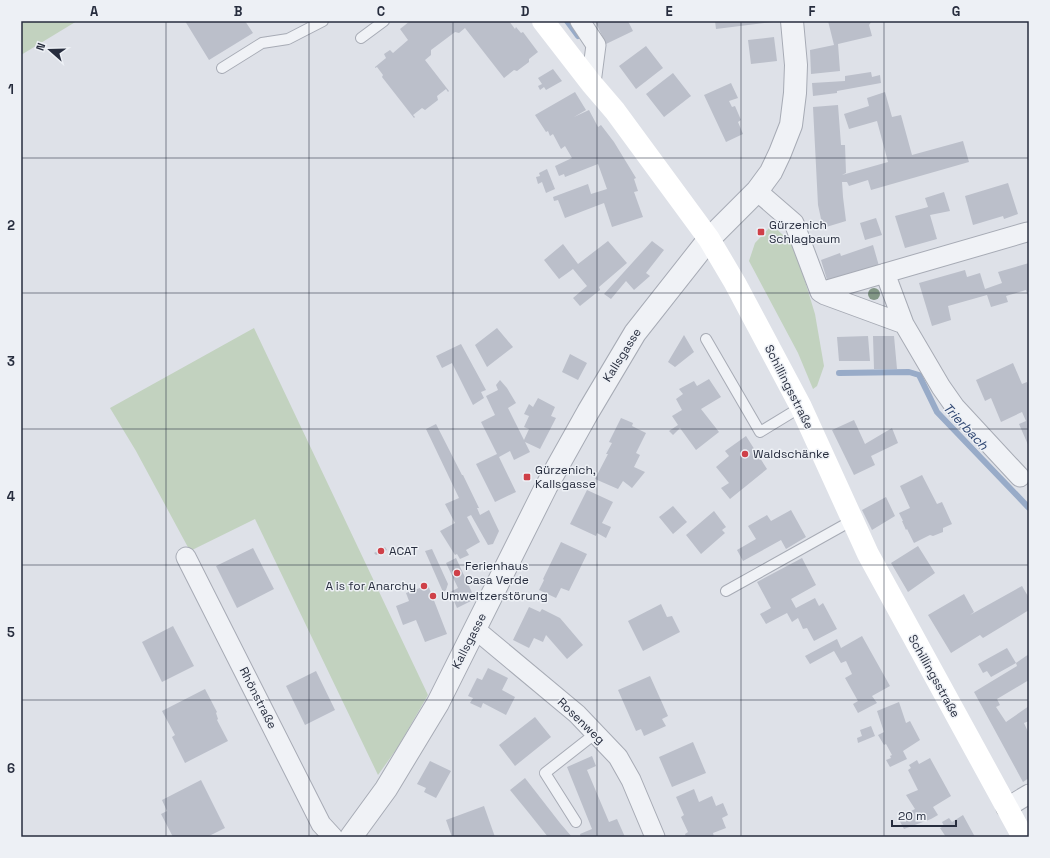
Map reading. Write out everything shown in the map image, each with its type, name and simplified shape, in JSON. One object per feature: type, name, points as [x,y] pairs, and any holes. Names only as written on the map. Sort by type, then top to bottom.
[{"type":"main road","name":"Schillingsstraße","points":[[543,21],[591,83],[615,111],[683,205],[709,238],[735,283],[801,407],[868,554],[1023,837]]},
{"type":"street","points":[[580,21],[596,45],[591,83]]},
{"type":"street","name":"Kallsgasse","points":[[358,834],[438,703],[546,487],[635,333],[709,238],[757,191],[771,172],[792,124],[796,65],[792,21]]},
{"type":"street","points":[[757,191],[794,223],[825,300]]},
{"type":"street","points":[[825,300],[885,273],[1027,232]]},
{"type":"street","points":[[885,273],[904,324],[941,387],[955,407],[1020,477]]},
{"type":"street","points":[[825,300],[904,324]]},
{"type":"street","name":"Rhönstraße","points":[[186,557],[321,824],[333,837]]},
{"type":"street","name":"Rosenweg","points":[[475,629],[577,714],[618,757],[631,780],[655,837]]},
{"type":"street","points":[[1006,808],[1029,794]]},
{"type":"lane","points":[[222,68],[262,43],[288,39],[311,24],[323,21]]},
{"type":"lane","points":[[361,38],[384,21]]},
{"type":"lane","points":[[706,339],[760,432],[801,407]]},
{"type":"lane","points":[[726,591],[853,520]]},
{"type":"lane","points":[[576,822],[545,773],[596,733]]},
{"type":"green space","points":[[21,21],[77,21],[21,55]]},
{"type":"green space","points":[[772,225],[794,245],[815,314],[824,366],[817,386],[813,389],[798,353],[749,261],[755,243]]},
{"type":"green space","points":[[254,328],[428,695],[398,747],[378,775],[255,519],[190,551],[136,451],[110,408]]},
{"type":"building","points":[[185,21],[245,21],[253,33],[209,60]]},
{"type":"building","points":[[410,21],[509,21],[515,29],[516,27],[521,33],[523,32],[538,52],[529,59],[529,62],[517,71],[514,70],[504,78],[465,28],[459,33],[455,32],[431,50],[431,55],[425,60],[449,91],[448,92],[446,89],[437,96],[438,100],[425,110],[422,108],[413,115],[415,117],[414,118],[382,77],[383,75],[377,67],[375,68],[386,58],[384,54],[390,50],[393,53],[408,40],[400,29]]},
{"type":"building","points":[[595,21],[628,21],[633,31],[606,44]]},
{"type":"building","points":[[715,21],[773,21],[773,22],[716,29]]},
{"type":"building","points":[[828,21],[872,21],[869,25],[872,36],[838,44],[840,71],[811,74],[810,50],[834,45]]},
{"type":"building","points":[[774,37],[777,61],[751,64],[748,40]]},
{"type":"building","points":[[646,46],[663,68],[636,89],[619,66]]},
{"type":"building","points":[[553,69],[562,81],[546,90],[544,87],[540,90],[538,86],[542,84],[538,78]]},
{"type":"building","points":[[871,72],[872,77],[880,75],[881,83],[837,91],[837,93],[813,96],[812,83],[845,81],[845,76]]},
{"type":"building","points":[[673,73],[691,96],[664,117],[646,94]]},
{"type":"building","points":[[731,83],[738,98],[729,101],[732,107],[735,106],[741,120],[738,122],[743,134],[726,142],[704,95]]},
{"type":"building","points":[[575,92],[586,110],[574,117],[589,110],[598,127],[601,125],[614,142],[636,178],[634,179],[638,191],[634,192],[643,217],[612,227],[604,203],[565,218],[558,200],[554,201],[553,197],[588,184],[591,194],[607,189],[598,164],[565,177],[564,174],[559,176],[555,166],[572,158],[565,146],[561,149],[553,134],[550,136],[548,131],[546,132],[535,115]]},
{"type":"building","points":[[885,92],[892,117],[901,115],[912,155],[963,141],[969,162],[871,190],[868,180],[849,186],[847,182],[842,182],[846,221],[823,228],[818,205],[813,107],[838,105],[841,145],[845,145],[846,173],[842,175],[888,162],[877,121],[849,129],[844,114],[869,106],[867,98]]},
{"type":"building","points":[[547,169],[555,189],[546,193],[542,182],[538,184],[536,177],[540,176],[539,173]]},
{"type":"building","points":[[1008,183],[1018,214],[1004,219],[1003,216],[973,225],[965,196]]},
{"type":"building","points":[[944,192],[950,211],[930,215],[937,239],[905,248],[895,216],[928,207],[925,198]]},
{"type":"building","points":[[876,218],[882,235],[865,240],[860,223]]},
{"type":"building","points":[[608,241],[627,263],[599,287],[600,290],[580,306],[573,298],[587,286],[573,269],[559,279],[544,260],[563,244],[578,264]]},
{"type":"building","points":[[652,241],[664,250],[646,273],[650,276],[634,290],[626,281],[611,299],[604,294]]},
{"type":"building","points":[[873,245],[879,266],[828,283],[821,260],[840,253],[841,256]]},
{"type":"building","points":[[1029,263],[1029,299],[1026,290],[1006,296],[1008,302],[991,307],[987,295],[948,306],[951,320],[932,326],[919,283],[965,270],[967,277],[980,273],[985,289],[1002,283],[998,272]]},
{"type":"building","points":[[497,328],[513,347],[487,367],[475,345]]},
{"type":"building","points":[[684,335],[694,352],[675,367],[668,362]]},
{"type":"building","points":[[868,336],[870,361],[839,361],[837,337]]},
{"type":"building","points":[[873,336],[894,336],[897,369],[874,369]]},
{"type":"building","points":[[461,344],[486,390],[481,392],[484,398],[473,405],[452,363],[442,368],[436,356]]},
{"type":"building","points":[[570,354],[587,363],[578,380],[562,372]]},
{"type":"building","points":[[1013,363],[1022,384],[1027,382],[1029,388],[1029,447],[1019,424],[1026,421],[1022,412],[1001,422],[991,398],[985,401],[976,380]]},
{"type":"building","points":[[709,379],[721,397],[701,409],[719,432],[696,450],[680,428],[673,435],[669,431],[678,425],[672,416],[682,410],[676,399],[683,394],[679,389],[694,381],[697,386]]},
{"type":"building","points":[[500,380],[516,403],[508,408],[524,440],[529,429],[524,427],[529,416],[524,414],[529,404],[533,407],[538,398],[555,407],[551,416],[556,418],[540,449],[525,442],[530,452],[514,460],[510,451],[499,457],[516,492],[495,502],[476,464],[497,454],[481,422],[495,415],[486,396],[498,390],[496,385]]},
{"type":"building","points":[[621,418],[633,423],[632,426],[646,433],[636,453],[640,455],[634,467],[645,472],[632,488],[623,481],[618,489],[595,479],[608,454],[606,454],[612,443],[609,442]]},
{"type":"building","points":[[854,420],[865,444],[892,428],[898,443],[871,456],[875,465],[854,475],[832,430]]},
{"type":"building","points":[[436,424],[479,508],[477,508],[480,515],[489,510],[499,531],[493,544],[488,545],[471,515],[467,517],[480,542],[466,550],[469,555],[460,559],[457,554],[455,555],[440,531],[455,523],[445,504],[459,498],[426,429]]},
{"type":"building","points":[[746,436],[767,469],[730,499],[721,488],[729,483],[716,467],[729,456],[725,451]]},
{"type":"building","points":[[922,475],[937,504],[942,502],[952,524],[943,528],[943,532],[933,536],[930,535],[914,543],[907,529],[906,530],[899,513],[910,508],[900,486]]},
{"type":"building","points":[[587,490],[613,502],[602,523],[611,527],[606,538],[597,533],[596,536],[570,524]]},
{"type":"building","points":[[886,497],[895,516],[872,530],[862,510]]},
{"type":"building","points":[[673,506],[687,522],[673,534],[659,517]]},
{"type":"building","points":[[791,510],[806,537],[786,549],[781,540],[743,561],[737,550],[756,539],[748,526],[767,515],[771,521]]},
{"type":"building","points":[[714,511],[726,527],[722,530],[725,533],[701,554],[686,535]]},
{"type":"building","points":[[561,542],[587,554],[569,591],[561,588],[556,598],[539,590]]},
{"type":"building","points":[[918,546],[935,573],[908,592],[891,563]]},
{"type":"building","name":"ACAT","points":[[385,547],[387,550],[376,555],[374,553]]},
{"type":"building","points":[[253,548],[274,589],[237,608],[216,566]]},
{"type":"building","points":[[432,549],[448,584],[446,590],[443,592],[425,551]]},
{"type":"building","name":"Ferienhaus Casa Verde","points":[[456,558],[475,599],[457,608],[450,592],[458,588],[446,563]]},
{"type":"building","points":[[802,558],[816,585],[791,599],[796,608],[815,598],[819,606],[823,603],[837,629],[814,641],[807,628],[803,629],[798,618],[792,622],[787,613],[766,624],[760,614],[771,608],[757,582]]},
{"type":"building","points":[[428,585],[447,634],[425,642],[416,620],[403,625],[396,606],[409,601],[406,593]]},
{"type":"building","points":[[1022,586],[1029,598],[1029,610],[983,638],[980,635],[951,653],[928,615],[964,594],[974,612],[970,615]]},
{"type":"building","points":[[661,604],[667,617],[672,616],[680,632],[643,651],[628,621]]},
{"type":"building","points":[[529,607],[540,612],[542,609],[560,618],[583,645],[567,659],[546,635],[543,642],[534,638],[529,648],[513,640]]},
{"type":"building","points":[[173,626],[194,666],[162,682],[142,642]]},
{"type":"building","points":[[862,636],[890,686],[872,696],[877,703],[858,713],[853,704],[858,701],[845,678],[852,674],[846,661],[841,663],[834,651],[810,664],[805,656],[837,639],[841,648]]},
{"type":"building","points":[[1007,648],[1016,663],[991,677],[987,671],[983,673],[978,664]]},
{"type":"building","points":[[1029,654],[1029,680],[997,699],[1000,705],[996,707],[1006,722],[1029,706],[1029,721],[1024,723],[1029,734],[1029,778],[1023,782],[974,692],[1017,666],[1016,663]]},
{"type":"building","points":[[488,668],[508,678],[502,690],[515,697],[506,715],[483,703],[481,708],[470,703],[473,698],[468,696],[477,678],[482,680]]},
{"type":"building","points":[[316,671],[335,710],[305,725],[286,686]]},
{"type":"building","points":[[650,676],[668,716],[662,719],[666,726],[644,736],[641,729],[636,731],[618,690]]},
{"type":"building","points":[[205,689],[217,712],[217,720],[228,741],[185,763],[172,737],[175,735],[162,711]]},
{"type":"building","points":[[899,702],[906,723],[910,721],[920,740],[903,751],[907,759],[890,767],[886,760],[891,758],[890,756],[892,755],[886,744],[884,745],[878,735],[884,732],[877,711]]},
{"type":"building","points":[[535,717],[551,737],[515,766],[499,745]]},
{"type":"building","points":[[871,726],[875,736],[858,743],[857,738],[862,736],[860,730]]},
{"type":"building","points":[[693,742],[706,773],[672,787],[659,757]]},
{"type":"building","points":[[592,756],[596,766],[587,770],[609,822],[617,819],[625,837],[581,837],[580,834],[592,829],[567,767]]},
{"type":"building","points":[[930,758],[951,796],[933,807],[938,815],[904,829],[898,818],[915,809],[906,795],[918,790],[908,770],[911,768],[909,765],[917,760],[919,764]]},
{"type":"building","points":[[430,761],[451,771],[436,798],[424,792],[426,788],[417,784]]},
{"type":"building","points":[[525,778],[572,837],[548,837],[510,790]]},
{"type":"building","points":[[201,780],[225,828],[207,837],[173,837],[161,814],[167,811],[162,800]]},
{"type":"building","points":[[694,789],[699,802],[712,796],[716,806],[723,803],[728,815],[722,818],[726,828],[713,833],[714,837],[686,837],[685,834],[688,832],[681,817],[684,815],[676,797]]},
{"type":"building","points":[[484,806],[495,837],[452,837],[446,820]]},
{"type":"building","points":[[963,815],[975,837],[946,837],[940,828],[944,826],[942,822],[949,818],[952,822]]},
{"type":"waterway","points":[[567,21],[578,36]]},
{"type":"waterway","name":"Trierbach","points":[[839,373],[909,372],[919,375],[937,412],[1029,508]]},
{"type":"place","name":"Gürzenich Schlagbaum","points":[[761,232]]},
{"type":"place","name":"Waldschänke","points":[[745,454]]},
{"type":"place","name":"Gürzenich, Kallsgasse","points":[[527,477]]},
{"type":"place","name":"ACAT","points":[[381,551]]},
{"type":"place","name":"Ferienhaus Casa Verde","points":[[457,573]]},
{"type":"place","name":"A is for Anarchy","points":[[424,586]]},
{"type":"place","name":"Umweltzerstörung","points":[[433,596]]}]
